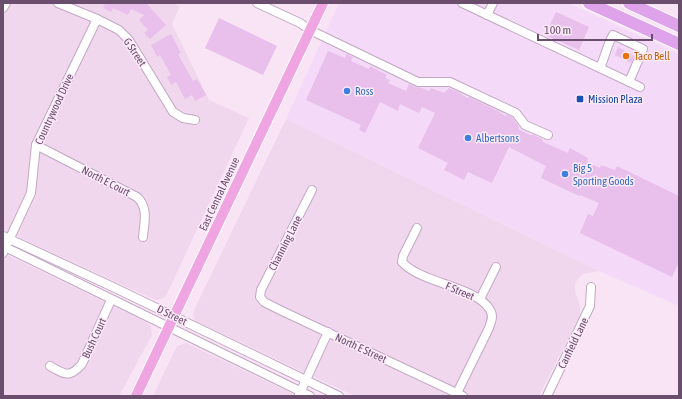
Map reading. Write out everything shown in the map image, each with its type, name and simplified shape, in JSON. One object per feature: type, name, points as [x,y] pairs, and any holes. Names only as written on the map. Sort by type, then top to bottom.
[{"type":"highway","points":[[589,3],[679,44]]},
{"type":"highway","points":[[629,3],[679,26]]},
{"type":"main road","name":"East Central Avenue","points":[[136,396],[323,3]]},
{"type":"street","points":[[3,8],[6,3]]},
{"type":"street","name":"G Street","points":[[58,3],[119,30],[129,40],[174,112],[183,118],[195,120]]},
{"type":"street","points":[[257,3],[418,82],[450,82],[516,113],[525,124],[548,135]]},
{"type":"street","points":[[462,3],[640,87]]},
{"type":"street","points":[[487,15],[493,3]]},
{"type":"street","name":"Countrywood Drive","points":[[4,249],[6,237],[31,193],[36,145],[97,19]]},
{"type":"street","points":[[600,68],[604,60],[608,44],[613,35],[643,49],[629,82]]},
{"type":"street","name":"North E Court","points":[[36,145],[137,197],[143,202],[146,209],[143,238]]},
{"type":"street","name":"Channing Lane","points":[[260,297],[261,290],[312,190]]},
{"type":"street","name":"F Street","points":[[416,228],[403,256],[402,262],[405,266],[480,299],[490,310],[492,315],[492,319],[485,337],[460,395]]},
{"type":"street","name":"D Street","points":[[6,237],[340,396]]},
{"type":"street","name":"D Street","points":[[4,249],[169,327],[299,394],[310,396]]},
{"type":"street","points":[[480,299],[496,267]]},
{"type":"street","name":"Canfield Lane","points":[[547,396],[590,306],[591,287]]},
{"type":"street","name":"North E Street","points":[[260,297],[264,302],[282,311],[460,395]]},
{"type":"street","name":"Bush Court","points":[[50,366],[62,373],[72,374],[76,372],[82,364],[112,300]]},
{"type":"street","points":[[299,394],[328,332]]},
{"type":"shaded area","points":[[3,3],[172,3],[180,6],[172,24],[209,100],[249,118],[166,296],[162,299],[157,300],[151,298],[3,230]]},
{"type":"shaded area","points":[[339,3],[568,3],[679,54],[679,306],[599,271],[286,119]]},
{"type":"shaded area","points":[[286,119],[599,271],[583,274],[575,284],[575,291],[580,305],[580,315],[539,396],[355,396],[195,321],[193,315],[195,308]]},
{"type":"shaded area","points":[[3,253],[143,320],[151,326],[152,335],[119,396],[3,396]]},
{"type":"shaded area","points":[[186,343],[297,396],[153,396],[177,346]]},
{"type":"building","points":[[101,3],[146,3],[166,25],[150,39],[144,33],[148,30],[139,20],[144,15],[131,9],[128,15],[113,8],[111,12],[103,8],[105,5]]},
{"type":"building","points":[[556,12],[589,27],[579,50],[545,35]]},
{"type":"building","points":[[219,18],[277,46],[263,75],[205,48]]},
{"type":"building","points":[[171,34],[181,53],[178,54],[193,81],[197,79],[206,95],[195,101],[192,95],[185,99],[176,82],[171,85],[167,77],[171,75],[160,55],[157,57],[151,45]]},
{"type":"building","name":"Taco Bell","points":[[618,47],[634,56],[631,63],[615,55]]},
{"type":"building","points":[[328,51],[345,58],[346,54],[353,57],[351,61],[369,69],[370,66],[387,75],[385,78],[390,80],[388,83],[406,91],[409,84],[429,91],[431,88],[444,93],[449,88],[467,98],[469,97],[498,111],[505,116],[507,115],[512,117],[519,127],[518,129],[542,139],[543,142],[568,153],[570,148],[588,158],[587,162],[600,168],[601,165],[615,170],[617,166],[679,196],[679,262],[672,277],[580,233],[588,214],[593,216],[599,203],[580,195],[579,196],[541,178],[546,166],[509,147],[492,183],[468,172],[464,180],[444,170],[448,163],[418,148],[435,113],[422,107],[419,113],[400,104],[398,111],[380,102],[365,133],[359,130],[361,125],[306,100]]},
{"type":"place","name":"Taco Bell","points":[[626,56]]},
{"type":"place","name":"Ross","points":[[347,91]]},
{"type":"place","name":"Mission Plaza","points":[[580,99]]},
{"type":"place","name":"Albertsons","points":[[468,138]]},
{"type":"place","name":"Big 5 Sporting Goods","points":[[565,174]]}]
